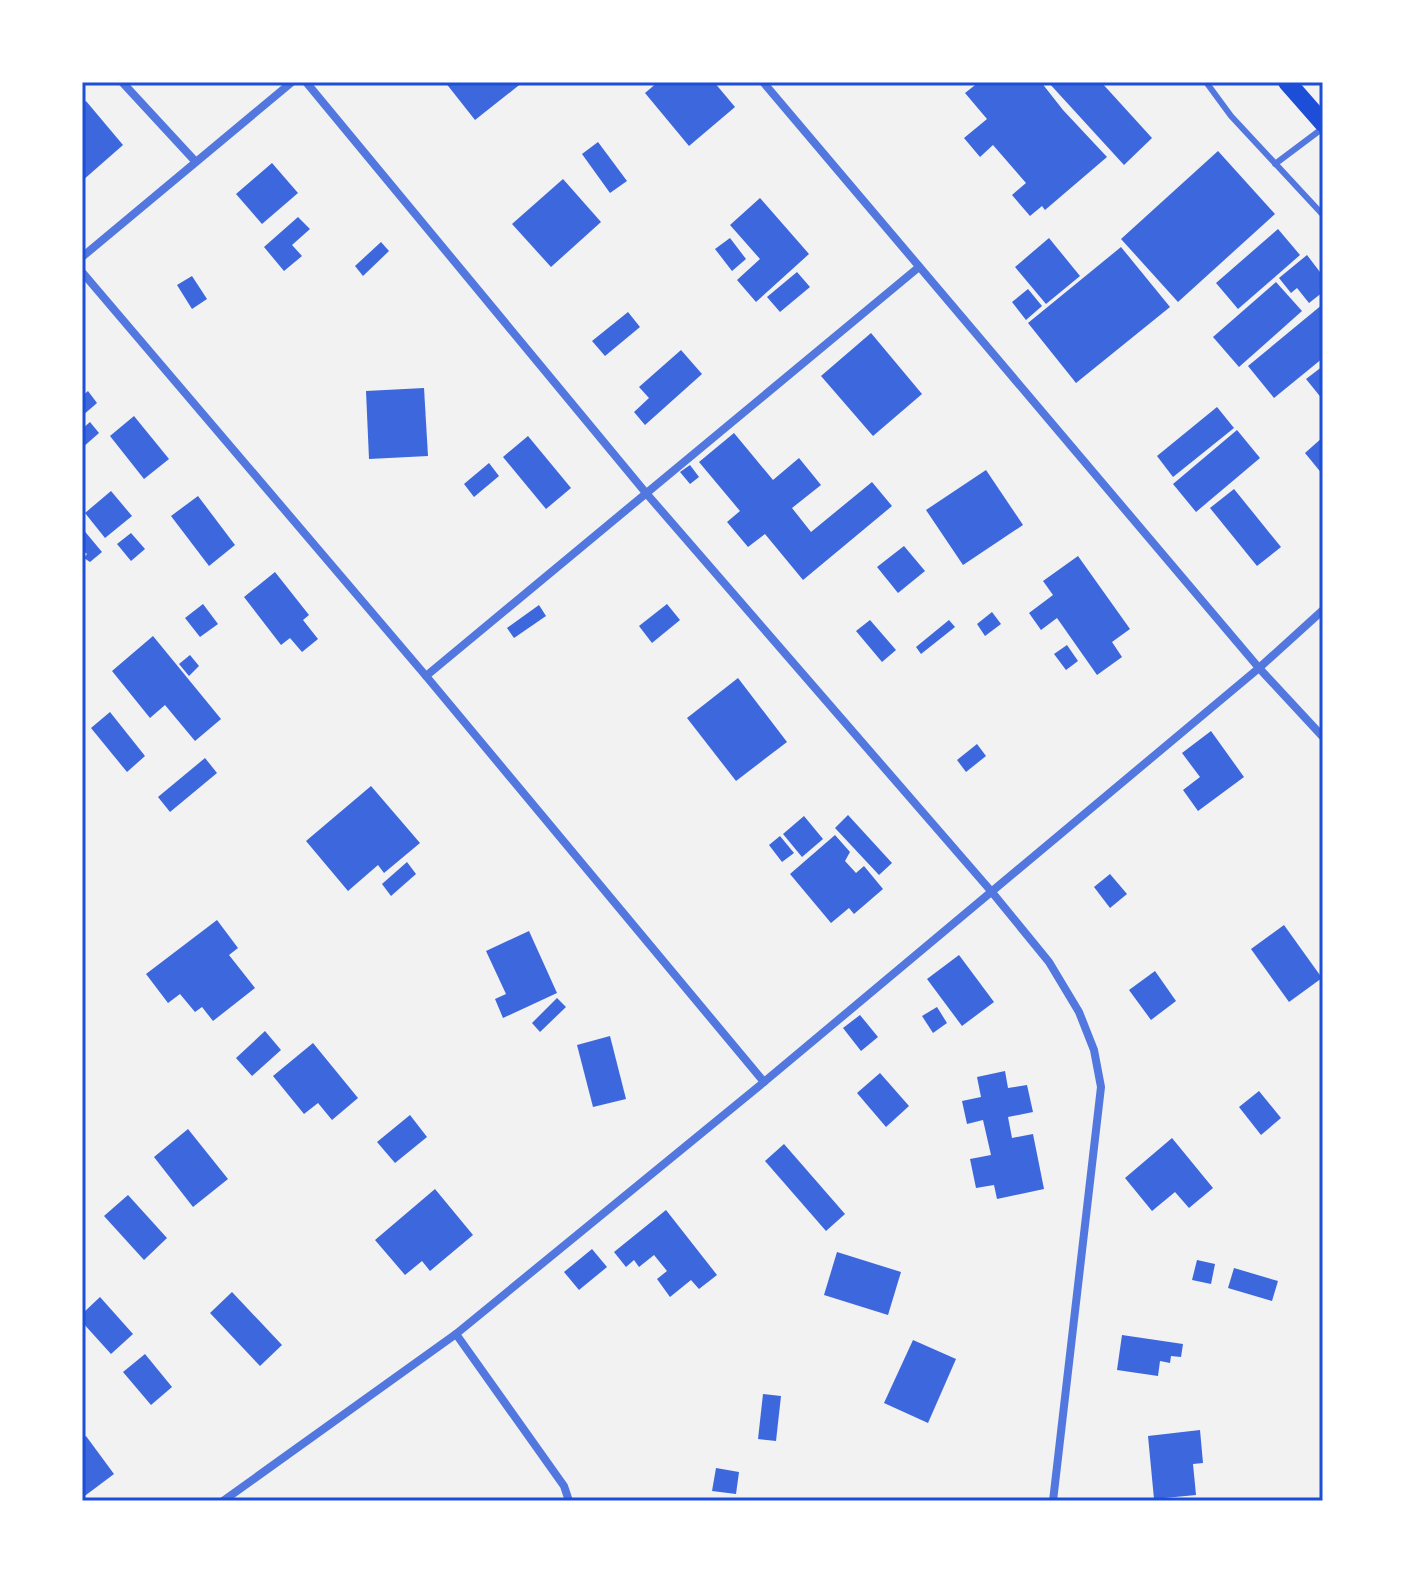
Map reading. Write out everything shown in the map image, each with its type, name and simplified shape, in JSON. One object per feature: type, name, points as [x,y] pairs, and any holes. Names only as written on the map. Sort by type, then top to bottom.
[{"type":"highway","points":[[1287,82],[1323,125]]},
{"type":"street","points":[[122,82],[195,161]]},
{"type":"street","points":[[82,257],[292,82]]},
{"type":"street","points":[[306,82],[646,493],[991,891],[1049,962],[1079,1012],[1094,1050],[1101,1087],[1053,1501]]},
{"type":"street","points":[[763,82],[1259,668],[1323,737]]},
{"type":"street","points":[[426,676],[919,267]]},
{"type":"street","points":[[82,272],[426,676],[764,1082]]},
{"type":"street","points":[[223,1501],[456,1334],[764,1082],[1259,668],[1323,610]]},
{"type":"street","points":[[456,1334],[564,1486],[569,1501]]},
{"type":"lane","points":[[1206,82],[1231,116],[1323,215]]},
{"type":"lane","points":[[1275,164],[1323,125]]},
{"type":"building","points":[[445,82],[523,82],[475,120]]},
{"type":"building","points":[[658,82],[714,82],[735,107],[689,146],[645,93]]},
{"type":"building","points":[[979,82],[1041,82],[1107,157],[1045,210],[1042,206],[1030,216],[1012,195],[1026,183],[993,145],[980,157],[964,138],[987,119],[965,93]]},
{"type":"building","points":[[1048,82],[1101,82],[1152,138],[1124,165]]},
{"type":"building","points":[[86,101],[123,145],[82,181],[82,104]]},
{"type":"building","points":[[598,142],[627,181],[610,193],[582,154]]},
{"type":"building","points":[[1218,151],[1275,214],[1178,302],[1121,239]]},
{"type":"building","points":[[272,163],[298,193],[262,224],[236,194]]},
{"type":"building","points":[[563,179],[601,222],[551,267],[512,224]]},
{"type":"building","points":[[760,198],[809,254],[756,302],[737,280],[760,259],[730,225]]},
{"type":"building","points":[[298,217],[310,229],[292,245],[302,256],[284,271],[264,247]]},
{"type":"building","points":[[1278,229],[1300,255],[1238,309],[1216,283]]},
{"type":"building","points":[[730,238],[746,259],[732,271],[715,249]]},
{"type":"building","points":[[1049,238],[1080,276],[1046,304],[1015,267]]},
{"type":"building","points":[[381,242],[389,251],[363,276],[355,266]]},
{"type":"building","points":[[1121,247],[1170,307],[1076,383],[1028,323]]},
{"type":"building","points":[[1307,255],[1323,276],[1323,292],[1309,303],[1297,288],[1291,293],[1279,278]]},
{"type":"building","points":[[797,272],[810,287],[780,312],[767,297]]},
{"type":"building","points":[[192,276],[207,299],[192,309],[177,285]]},
{"type":"building","points":[[1276,282],[1302,311],[1239,367],[1213,337]]},
{"type":"building","points":[[1028,289],[1042,306],[1026,320],[1012,302]]},
{"type":"building","points":[[1323,304],[1323,358],[1274,398],[1248,366]]},
{"type":"building","points":[[628,312],[640,327],[605,356],[592,341]]},
{"type":"building","points":[[871,333],[922,394],[873,436],[821,376]]},
{"type":"building","points":[[681,350],[702,374],[645,425],[634,412],[649,398],[639,387]]},
{"type":"building","points":[[1323,366],[1323,400],[1306,379]]},
{"type":"building","points":[[424,388],[428,456],[369,459],[366,391]]},
{"type":"building","points":[[88,391],[97,403],[82,416],[82,396]]},
{"type":"building","points":[[1217,407],[1234,428],[1173,477],[1157,456]]},
{"type":"building","points":[[134,416],[169,459],[144,479],[110,436]]},
{"type":"building","points":[[90,422],[99,433],[82,448],[82,429]]},
{"type":"building","points":[[1237,430],[1260,458],[1196,512],[1173,484]]},
{"type":"building","points":[[734,433],[773,480],[799,458],[821,485],[792,508],[811,532],[872,482],[892,506],[803,580],[765,534],[748,547],[727,522],[740,511],[699,462]]},
{"type":"building","points":[[528,436],[571,488],[546,509],[503,457]]},
{"type":"building","points":[[1323,437],[1323,475],[1305,453]]},
{"type":"building","points":[[489,463],[499,476],[474,497],[464,484]]},
{"type":"building","points":[[690,465],[699,477],[690,484],[680,472]]},
{"type":"building","points":[[986,470],[1023,525],[963,565],[926,510]]},
{"type":"building","points":[[1234,489],[1281,547],[1257,566],[1210,508]]},
{"type":"building","points":[[111,491],[132,516],[105,538],[85,513]]},
{"type":"building","points":[[198,496],[235,545],[209,566],[171,516]]},
{"type":"building","points":[[82,528],[102,552],[90,562],[84,558],[87,554],[82,550]]},
{"type":"building","points":[[131,533],[145,549],[131,561],[117,544]]},
{"type":"building","points":[[904,546],[925,571],[898,593],[877,567]]},
{"type":"building","points":[[1078,556],[1130,629],[1112,642],[1122,657],[1097,675],[1057,618],[1041,630],[1029,613],[1053,595],[1043,581]]},
{"type":"building","points":[[275,572],[309,615],[303,620],[318,639],[302,652],[290,638],[281,645],[244,597]]},
{"type":"building","points":[[203,604],[218,624],[200,637],[185,618]]},
{"type":"building","points":[[667,604],[680,620],[652,643],[639,626]]},
{"type":"building","points":[[539,605],[546,616],[514,638],[507,628]]},
{"type":"building","points":[[992,612],[1001,624],[985,636],[977,624]]},
{"type":"building","points":[[870,620],[896,650],[882,662],[856,631]]},
{"type":"building","points":[[949,620],[955,627],[921,654],[916,647]]},
{"type":"building","points":[[153,636],[221,719],[195,741],[165,705],[150,718],[112,671]]},
{"type":"building","points":[[1067,645],[1078,661],[1066,670],[1054,654]]},
{"type":"building","points":[[190,655],[199,666],[189,676],[179,664]]},
{"type":"building","points":[[738,678],[787,742],[736,781],[687,718]]},
{"type":"building","points":[[110,712],[145,756],[127,772],[91,728]]},
{"type":"building","points":[[1211,731],[1244,777],[1198,811],[1183,790],[1200,777],[1182,753]]},
{"type":"building","points":[[977,744],[986,756],[966,772],[957,760]]},
{"type":"building","points":[[205,758],[217,773],[170,812],[158,797]]},
{"type":"building","points":[[371,786],[420,843],[384,873],[378,865],[348,891],[306,841]]},
{"type":"building","points":[[848,815],[892,863],[879,875],[835,828]]},
{"type":"building","points":[[804,816],[823,839],[802,857],[783,834]]},
{"type":"building","points":[[835,835],[850,852],[845,861],[856,873],[864,866],[883,889],[854,914],[849,908],[831,923],[790,874]]},
{"type":"building","points":[[780,836],[794,853],[782,862],[769,845]]},
{"type":"building","points":[[407,862],[416,874],[391,896],[382,884]]},
{"type":"building","points":[[1110,874],[1127,894],[1110,908],[1094,887]]},
{"type":"building","points":[[217,920],[238,948],[229,955],[255,988],[213,1021],[202,1007],[195,1012],[180,994],[168,1003],[146,974]]},
{"type":"building","points":[[1284,925],[1322,978],[1289,1002],[1251,949]]},
{"type":"building","points":[[529,931],[557,993],[503,1018],[495,999],[506,994],[486,951]]},
{"type":"building","points":[[959,955],[994,1002],[962,1026],[927,979]]},
{"type":"building","points":[[1155,971],[1176,1001],[1151,1020],[1129,990]]},
{"type":"building","points":[[557,998],[566,1007],[540,1032],[532,1023]]},
{"type":"building","points":[[937,1007],[947,1023],[933,1033],[922,1016]]},
{"type":"building","points":[[860,1015],[878,1037],[861,1051],[843,1028]]},
{"type":"building","points":[[265,1031],[281,1050],[252,1076],[236,1058]]},
{"type":"building","points":[[610,1036],[626,1099],[593,1107],[577,1045]]},
{"type":"building","points":[[313,1043],[358,1098],[332,1120],[318,1103],[304,1114],[273,1076]]},
{"type":"building","points":[[1005,1071],[1008,1088],[1027,1085],[1033,1112],[1008,1117],[1012,1138],[1033,1134],[1044,1189],[997,1199],[994,1185],[976,1188],[970,1159],[991,1155],[983,1120],[967,1124],[962,1101],[981,1097],[977,1077]]},
{"type":"building","points":[[880,1073],[909,1106],[886,1127],[857,1093]]},
{"type":"building","points":[[1259,1091],[1281,1118],[1261,1135],[1239,1107]]},
{"type":"building","points":[[410,1115],[427,1137],[395,1163],[377,1142]]},
{"type":"building","points":[[188,1129],[228,1179],[193,1207],[154,1157]]},
{"type":"building","points":[[1172,1138],[1213,1188],[1189,1208],[1175,1192],[1152,1211],[1125,1178]]},
{"type":"building","points":[[784,1144],[845,1214],[826,1231],[765,1161]]},
{"type":"building","points":[[435,1189],[473,1235],[430,1271],[422,1261],[405,1275],[375,1240]]},
{"type":"building","points":[[128,1195],[167,1238],[144,1260],[104,1216]]},
{"type":"building","points":[[666,1210],[717,1275],[699,1289],[691,1280],[670,1297],[657,1279],[667,1271],[654,1255],[639,1267],[634,1260],[626,1267],[614,1252]]},
{"type":"building","points":[[592,1249],[607,1267],[579,1290],[564,1272]]},
{"type":"building","points":[[837,1252],[901,1272],[888,1315],[824,1295]]},
{"type":"building","points":[[1197,1260],[1215,1264],[1211,1284],[1192,1280]]},
{"type":"building","points":[[1234,1268],[1278,1281],[1272,1301],[1228,1288]]},
{"type":"building","points":[[232,1292],[282,1345],[260,1366],[210,1313]]},
{"type":"building","points":[[100,1297],[133,1334],[111,1354],[82,1322],[82,1314]]},
{"type":"building","points":[[1122,1335],[1183,1344],[1181,1357],[1171,1356],[1170,1363],[1160,1361],[1158,1376],[1117,1370]]},
{"type":"building","points":[[913,1340],[956,1359],[928,1423],[884,1403]]},
{"type":"building","points":[[145,1354],[172,1387],[151,1405],[123,1372]]},
{"type":"building","points":[[763,1394],[781,1396],[776,1441],[758,1439]]},
{"type":"building","points":[[1200,1430],[1203,1463],[1193,1464],[1196,1495],[1154,1499],[1148,1436]]},
{"type":"building","points":[[86,1436],[114,1474],[82,1498],[82,1439]]},
{"type":"building","points":[[716,1468],[739,1472],[736,1494],[712,1491]]}]
